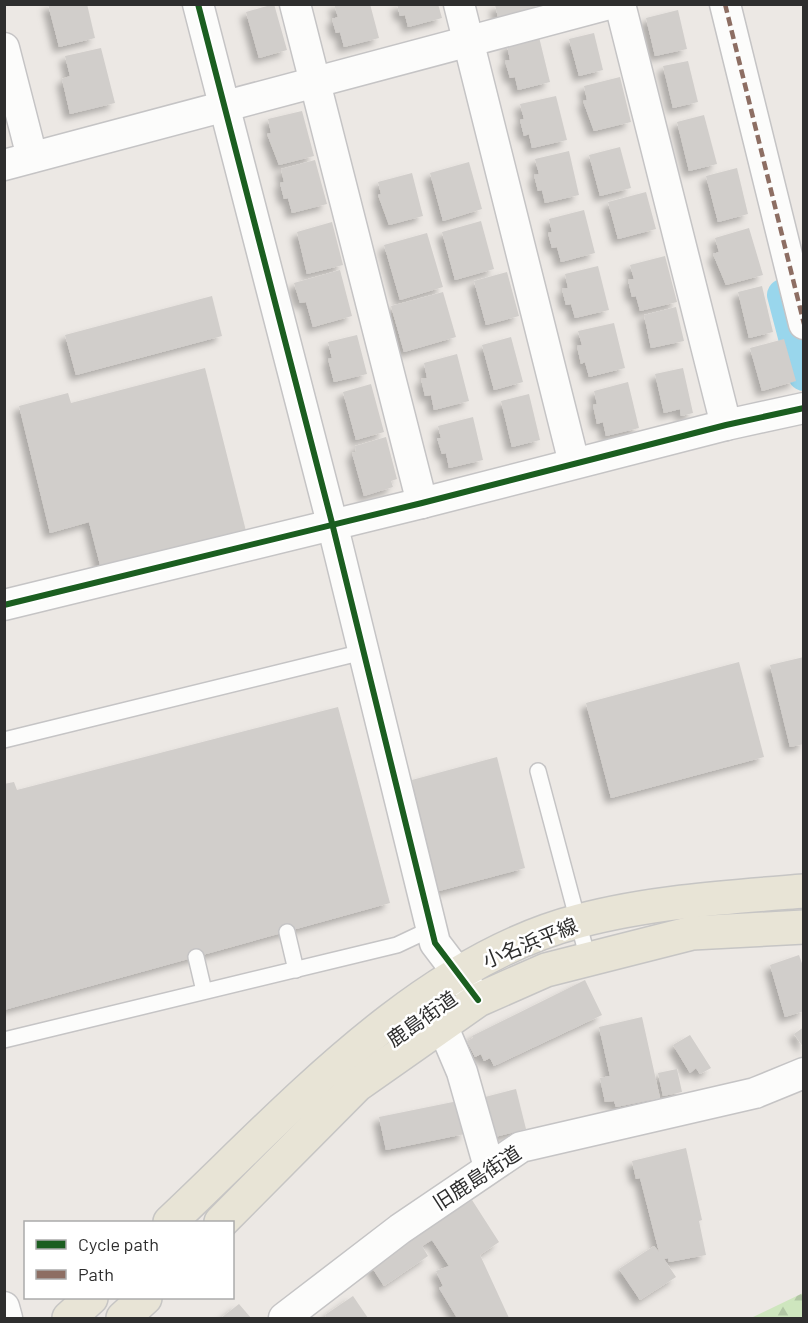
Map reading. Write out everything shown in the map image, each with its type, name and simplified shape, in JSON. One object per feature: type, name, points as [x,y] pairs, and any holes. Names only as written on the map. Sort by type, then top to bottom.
[{"type":"main road","name":"小名浜平線","points":[[171,1221],[384,1025],[458,974],[513,946],[578,921],[676,903],[804,891]]},
{"type":"main road","name":"鹿島街道","points":[[222,1221],[357,1085],[478,1000],[546,970],[692,933],[804,927]]},
{"type":"main road","points":[[69,1318],[90,1299]]},
{"type":"main road","points":[[123,1318],[144,1299]]},
{"type":"street","points":[[198,4],[332,523],[431,929],[435,943],[478,1000]]},
{"type":"street","points":[[295,4],[422,503]]},
{"type":"street","points":[[459,4],[574,463]]},
{"type":"street","points":[[4,48],[18,161],[609,4]]},
{"type":"street","points":[[620,4],[726,425]]},
{"type":"street","points":[[724,4],[804,324]]},
{"type":"street","points":[[4,605],[332,523],[422,503],[726,425],[804,408]]},
{"type":"street","points":[[442,1025],[462,1072],[489,1167]]},
{"type":"street","name":"旧鹿島街道","points":[[284,1318],[391,1236],[521,1147],[755,1092],[804,1073]]},
{"type":"street","points":[[4,1307],[7,1318]]},
{"type":"lane","points":[[4,740],[363,652]]},
{"type":"lane","points":[[538,771],[588,959]]},
{"type":"lane","points":[[4,1040],[398,945],[431,929]]},
{"type":"lane","points":[[287,932],[296,970]]},
{"type":"lane","points":[[196,957],[204,992]]},
{"type":"green space","points":[[803,1293],[803,1318],[751,1318]]},
{"type":"building","points":[[48,4],[87,4],[95,38],[59,47]]},
{"type":"building","points":[[274,4],[287,50],[259,58],[246,12]]},
{"type":"building","points":[[334,4],[370,4],[379,38],[344,47],[340,32],[336,33],[332,19],[338,17]]},
{"type":"building","points":[[397,4],[438,4],[442,18],[408,27],[405,15],[400,16]]},
{"type":"building","points":[[495,5],[535,5],[536,8],[498,17]]},
{"type":"building","points":[[678,10],[687,49],[655,56],[646,18]]},
{"type":"building","points":[[594,33],[603,70],[579,76],[569,39]]},
{"type":"building","points":[[539,37],[550,82],[518,90],[515,77],[510,78],[505,61],[510,60],[507,45]]},
{"type":"building","points":[[101,48],[115,103],[70,114],[62,79],[70,76],[65,56]]},
{"type":"building","points":[[688,61],[698,102],[673,108],[663,66]]},
{"type":"building","points":[[620,77],[631,122],[594,131],[583,101],[587,100],[584,86]]},
{"type":"building","points":[[556,96],[567,140],[532,148],[529,134],[524,136],[520,120],[524,119],[520,104]]},
{"type":"building","points":[[302,111],[314,156],[279,165],[267,134],[271,133],[268,119]]},
{"type":"building","points":[[704,115],[717,164],[689,171],[677,122]]},
{"type":"building","points":[[620,147],[631,188],[600,196],[589,155]]},
{"type":"building","points":[[569,151],[579,195],[545,203],[542,190],[538,191],[534,175],[539,174],[535,159]]},
{"type":"building","points":[[315,160],[327,204],[292,213],[288,198],[284,199],[280,183],[284,182],[281,169]]},
{"type":"building","points":[[469,162],[482,209],[443,221],[430,173]]},
{"type":"building","points":[[737,168],[748,214],[718,222],[706,176]]},
{"type":"building","points":[[412,173],[423,216],[389,225],[378,195],[381,194],[378,182]]},
{"type":"building","points":[[646,192],[656,229],[618,239],[608,202]]},
{"type":"building","points":[[584,210],[595,253],[561,262],[557,247],[552,248],[548,233],[552,232],[549,219]]},
{"type":"building","points":[[481,221],[494,269],[455,280],[442,232]]},
{"type":"building","points":[[332,222],[343,265],[307,274],[297,232]]},
{"type":"building","points":[[749,228],[763,275],[726,285],[713,254],[719,252],[715,238]]},
{"type":"building","points":[[427,233],[443,287],[400,300],[384,245]]},
{"type":"building","points":[[665,256],[677,302],[640,311],[636,296],[632,297],[628,280],[634,279],[630,265]]},
{"type":"building","points":[[598,266],[609,310],[575,318],[571,304],[566,305],[562,289],[568,288],[565,274]]},
{"type":"building","points":[[340,270],[352,316],[313,327],[306,302],[300,303],[294,283]]},
{"type":"building","points":[[507,272],[519,316],[486,325],[474,281]]},
{"type":"building","points":[[762,286],[773,332],[749,338],[738,292]]},
{"type":"building","points":[[443,292],[456,337],[404,352],[391,306]]},
{"type":"building","points":[[212,296],[222,336],[76,375],[65,335]]},
{"type":"building","points":[[676,307],[684,341],[651,348],[644,315]]},
{"type":"building","points":[[614,323],[625,368],[589,377],[585,362],[581,364],[577,346],[582,345],[578,331]]},
{"type":"building","points":[[357,335],[367,374],[334,382],[328,359],[332,358],[328,342]]},
{"type":"building","points":[[511,337],[523,382],[494,390],[482,345]]},
{"type":"building","points":[[784,339],[796,381],[762,391],[750,348]]},
{"type":"building","points":[[457,354],[469,401],[434,410],[431,395],[425,396],[421,379],[427,378],[424,363]]},
{"type":"building","points":[[205,368],[246,531],[101,569],[89,522],[50,533],[19,406],[68,393],[71,403]]},
{"type":"building","points":[[683,368],[693,413],[681,416],[680,409],[664,413],[655,374]]},
{"type":"building","points":[[628,382],[639,428],[606,436],[603,422],[597,424],[593,405],[597,404],[594,391]]},
{"type":"building","points":[[371,384],[384,432],[356,440],[343,392]]},
{"type":"building","points":[[529,394],[540,440],[512,447],[501,401]]},
{"type":"building","points":[[473,417],[483,460],[449,468],[446,453],[442,454],[437,438],[441,438],[438,426]]},
{"type":"building","points":[[386,437],[397,479],[391,481],[393,487],[364,496],[352,453],[356,452],[355,446]]},
{"type":"building","points":[[804,657],[804,744],[790,747],[770,665]]},
{"type":"building","points":[[739,662],[764,757],[611,798],[586,703]]},
{"type":"building","points":[[338,707],[390,903],[4,1010],[4,784],[14,782],[17,790]]},
{"type":"building","points":[[497,757],[525,868],[439,891],[412,780]]},
{"type":"building","points":[[799,955],[804,969],[804,1011],[785,1017],[770,965]]},
{"type":"building","points":[[585,980],[602,1015],[494,1066],[490,1058],[484,1061],[481,1054],[475,1057],[467,1041],[473,1038],[472,1036]]},
{"type":"building","points":[[642,1017],[660,1098],[616,1107],[614,1101],[605,1102],[600,1078],[610,1076],[599,1027]]},
{"type":"building","points":[[804,1027],[804,1048],[794,1034]]},
{"type":"building","points":[[690,1035],[711,1068],[700,1074],[696,1068],[690,1073],[673,1045]]},
{"type":"building","points":[[677,1069],[682,1092],[663,1096],[658,1073]]},
{"type":"building","points":[[516,1089],[526,1129],[495,1137],[485,1097]]},
{"type":"building","points":[[458,1101],[465,1134],[386,1150],[379,1117]]},
{"type":"building","points":[[686,1148],[702,1220],[699,1221],[706,1255],[669,1262],[668,1258],[664,1259],[676,1277],[640,1300],[619,1269],[654,1246],[659,1252],[640,1178],[636,1179],[632,1161]]},
{"type":"building","points":[[472,1200],[499,1242],[480,1255],[509,1318],[457,1318],[439,1288],[443,1286],[436,1271],[449,1266],[432,1240],[422,1246],[428,1256],[384,1286],[371,1266]]},
{"type":"building","points":[[353,1296],[368,1318],[327,1318],[325,1315]]},
{"type":"building","points":[[239,1304],[251,1318],[221,1318]]},
{"type":"waterway","points":[[783,295],[804,375]]},
{"type":"marked path","points":[[725,4],[804,324]]},
{"type":"cycle path","points":[[198,4],[332,523],[435,943],[478,1000]]},
{"type":"cycle path","points":[[4,605],[422,503],[726,425],[804,408]]}]
